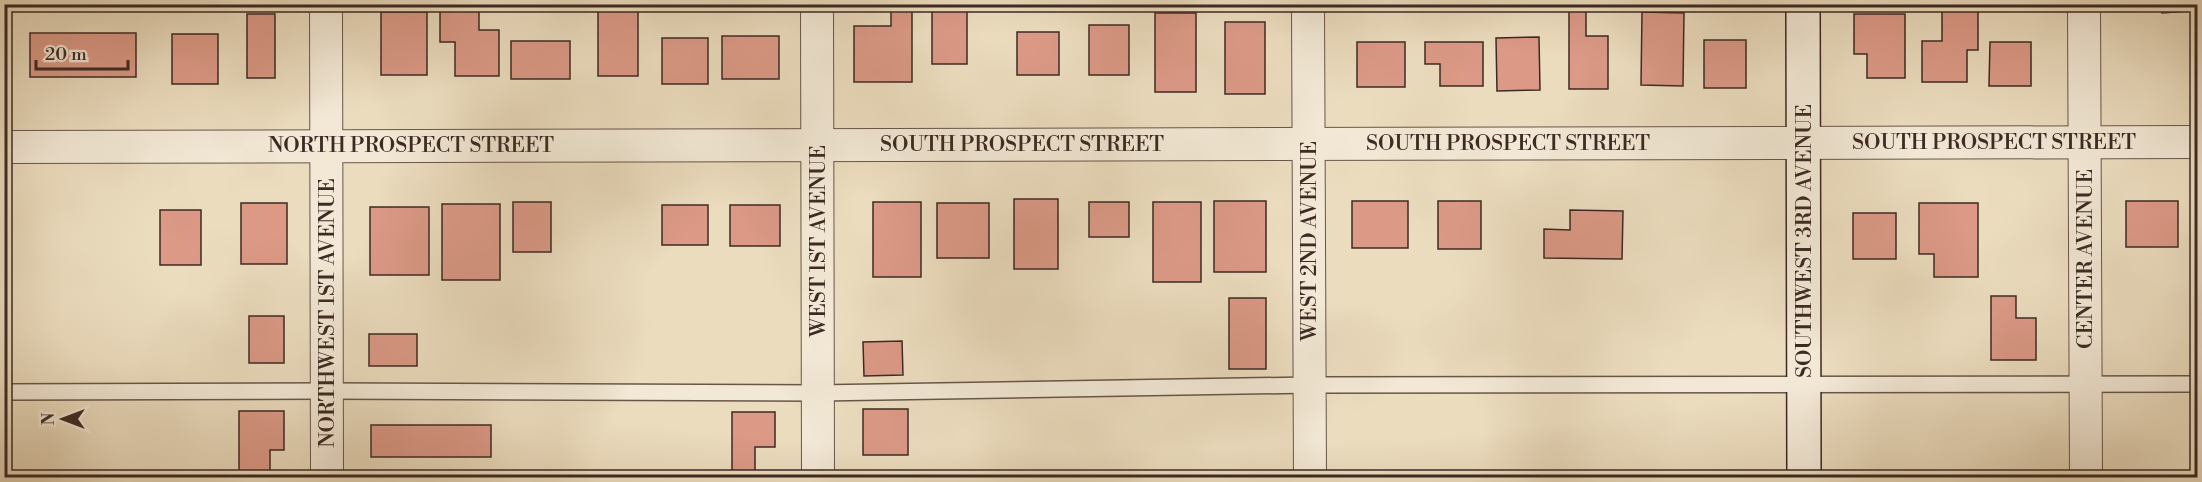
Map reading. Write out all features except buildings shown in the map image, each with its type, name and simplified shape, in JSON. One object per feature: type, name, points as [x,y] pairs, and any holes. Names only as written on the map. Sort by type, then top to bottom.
[{"type":"main road","name":"SOUTHWEST 3RD AVENUE","points":[[1803,4],[1804,477]]},
{"type":"street","name":"NORTHWEST 1ST AVENUE","points":[[326,4],[327,477]]},
{"type":"street","name":"WEST 1ST AVENUE","points":[[817,4],[818,477]]},
{"type":"street","name":"WEST 2ND AVENUE","points":[[1308,4],[1310,477]]},
{"type":"street","name":"CENTER AVENUE","points":[[2084,4],[2086,477]]},
{"type":"street","name":"SOUTH PROSPECT STREET","points":[[818,145],[2198,142]]},
{"type":"street","name":"NORTH PROSPECT STREET","points":[[4,147],[818,145]]},
{"type":"lane","points":[[4,392],[818,393],[1310,385],[2198,384]]}]
